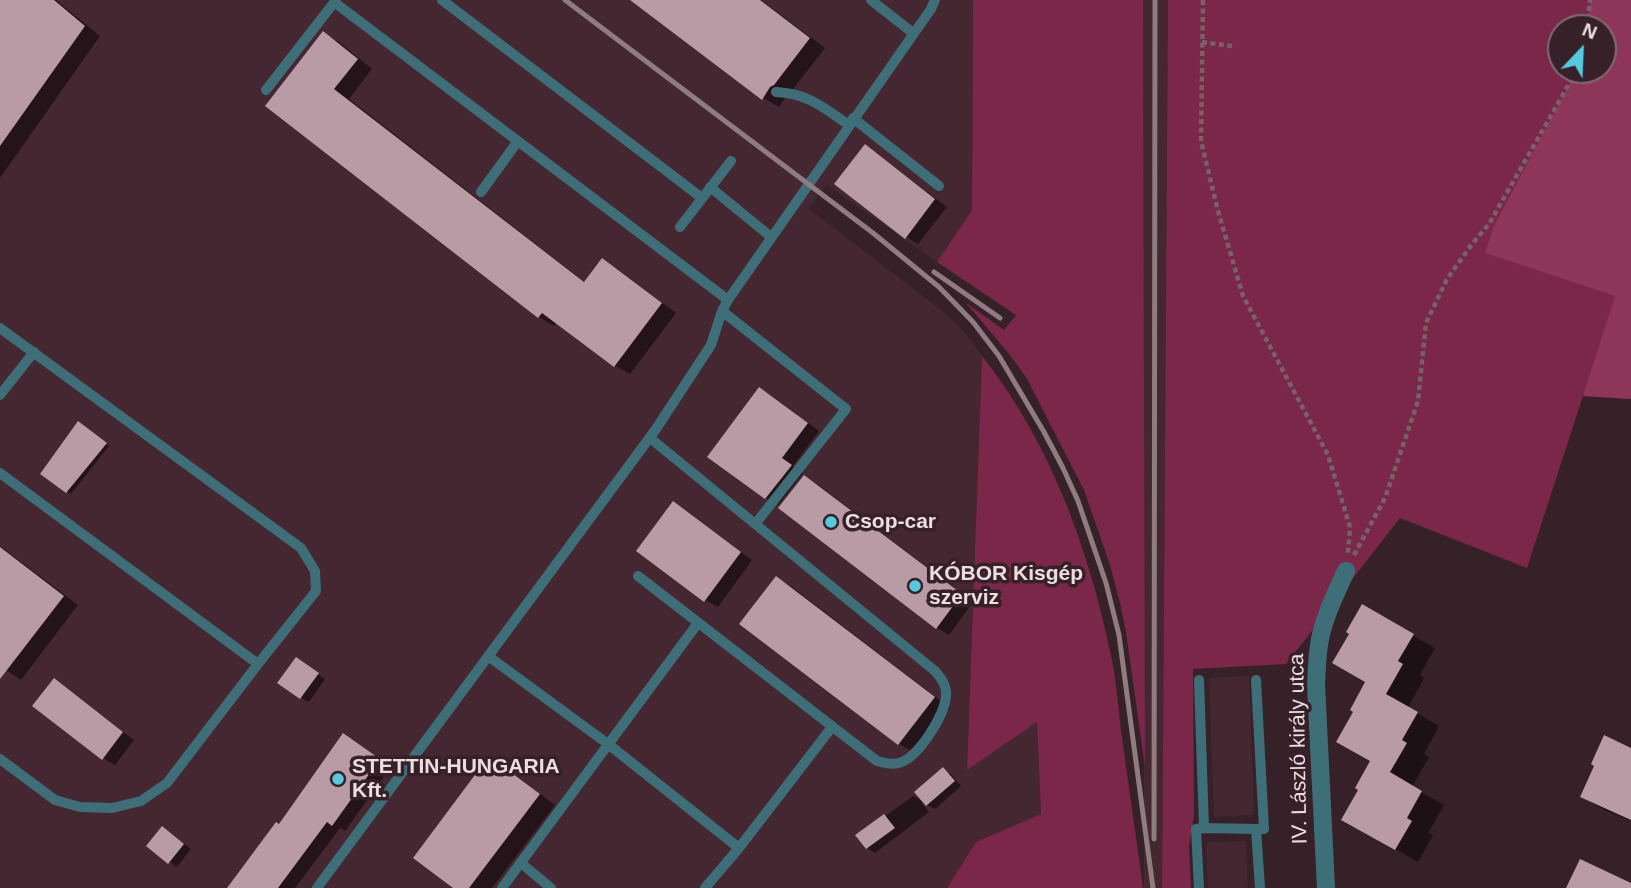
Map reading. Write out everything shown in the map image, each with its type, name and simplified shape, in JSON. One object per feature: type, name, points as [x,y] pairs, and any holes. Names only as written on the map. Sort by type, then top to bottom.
[{"type":"street","name":"IV. László király utca","points":[[1326,888],[1317,661],[1329,609],[1346,571]]},
{"type":"lane","points":[[443,0],[702,198]]},
{"type":"lane","points":[[871,0],[914,33]]},
{"type":"lane","points":[[317,888],[650,438],[711,345],[725,306],[935,0]]},
{"type":"lane","points":[[266,90],[335,1],[518,141],[725,306],[846,409],[756,523]]},
{"type":"lane","points":[[776,92],[801,95],[851,122],[939,186]]},
{"type":"lane","points":[[481,192],[518,141]]},
{"type":"lane","points":[[680,227],[731,161]]},
{"type":"lane","points":[[710,187],[771,237]]},
{"type":"lane","points":[[0,328],[301,548],[316,571],[316,591],[167,783],[141,801],[112,807],[80,807],[55,800],[0,759]]},
{"type":"lane","points":[[0,396],[34,352]]},
{"type":"lane","points":[[638,576],[877,761],[898,764],[909,759],[940,717],[946,688],[935,671],[650,438]]},
{"type":"lane","points":[[0,473],[258,664]]},
{"type":"lane","points":[[502,888],[698,623]]},
{"type":"lane","points":[[488,656],[608,744],[739,848]]},
{"type":"lane","points":[[1199,680],[1203,828]]},
{"type":"lane","points":[[1199,888],[1196,829],[1264,829],[1256,680]]},
{"type":"lane","points":[[705,888],[832,727]]},
{"type":"lane","points":[[1256,829],[1259,888]]},
{"type":"lane","points":[[521,863],[551,888]]},
{"type":"path","points":[[1203,0],[1201,141],[1218,212],[1243,296],[1328,455],[1350,527],[1346,571]]},
{"type":"path","points":[[1202,42],[1232,46]]},
{"type":"path","points":[[1346,571],[1385,498],[1418,401],[1426,323],[1447,279],[1489,224],[1569,84]]},
{"type":"shaded area","points":[[0,0],[973,0],[972,210],[937,262],[827,185],[808,208],[945,313],[966,334],[982,356],[967,769],[1037,722],[1041,815],[976,842],[947,888],[0,888]]},
{"type":"shaded area","points":[[973,0],[1143,0],[1145,767],[1120,603],[1084,490],[1026,377],[966,303],[1004,330],[1016,315],[937,262],[972,210]]},
{"type":"shaded area","points":[[1143,0],[1168,0],[1162,888],[1144,888]]},
{"type":"shaded area","points":[[1168,0],[1631,0],[1631,399],[1583,396],[1527,568],[1400,518],[1286,664],[1193,669],[1194,815],[1189,846],[1191,888],[1162,888]]},
{"type":"shaded area","points":[[1590,0],[1631,0],[1631,399],[1583,396],[1615,296],[1485,253],[1494,226],[1570,84],[1617,84],[1617,14],[1588,14]]},
{"type":"shaded area","points":[[982,356],[1006,389],[1046,459],[1063,496],[1090,573],[1114,671],[1143,888],[947,888],[976,842],[1041,814],[1037,722],[967,770]]},
{"type":"shaded area","points":[[1249,676],[1254,815],[1214,817],[1209,678]]},
{"type":"shaded area","points":[[1246,841],[1248,888],[1208,888],[1206,842]]},
{"type":"building","points":[[0,0],[54,0],[85,26],[0,146]]},
{"type":"building","points":[[630,0],[760,0],[810,38],[762,100]]},
{"type":"building","points":[[323,31],[358,59],[334,89],[584,282],[602,258],[662,303],[614,367],[542,313],[538,318],[265,106]]},
{"type":"building","points":[[865,144],[935,199],[905,239],[834,184]]},
{"type":"building","points":[[759,387],[808,423],[782,458],[792,465],[765,499],[707,457]]},
{"type":"building","points":[[78,421],[107,443],[66,493],[40,474]]},
{"type":"building","points":[[804,475],[962,594],[936,629],[778,508]]},
{"type":"building","points":[[673,501],[741,552],[704,602],[636,551]]},
{"type":"building","points":[[0,547],[64,596],[0,679]]},
{"type":"building","points":[[776,576],[935,697],[898,745],[739,624]]},
{"type":"building","points":[[1362,604],[1414,634],[1398,661],[1403,664],[1386,694],[1418,712],[1402,740],[1407,743],[1390,772],[1422,791],[1407,818],[1412,821],[1395,850],[1341,820],[1370,761],[1336,742],[1353,712],[1350,710],[1365,682],[1332,663]]},
{"type":"building","points":[[296,657],[319,673],[300,699],[277,683]]},
{"type":"building","points":[[54,678],[123,732],[102,760],[32,706]]},
{"type":"building","points":[[343,733],[380,759],[332,826],[327,822],[278,888],[227,888],[276,822],[279,824]]},
{"type":"building","points":[[1604,735],[1631,748],[1631,820],[1580,797]]},
{"type":"building","points":[[489,756],[540,794],[469,888],[453,888],[413,858]]},
{"type":"building","points":[[943,767],[955,781],[926,806],[914,792]]},
{"type":"building","points":[[884,814],[895,828],[866,849],[855,835]]},
{"type":"building","points":[[162,826],[184,844],[168,864],[146,846]]},
{"type":"building","points":[[1580,859],[1631,883],[1631,888],[1566,888]]},
{"type":"railway","points":[[565,0],[873,233],[939,287],[973,322],[999,356],[1063,468],[1078,501],[1106,583],[1119,635],[1153,888]]},
{"type":"railway","points":[[1154,839],[1155,0]]},
{"type":"railway","points":[[934,272],[1000,318]]},
{"type":"place","name":"Csop-car","points":[[831,522]]},
{"type":"place","name":"KÓBOR Kisgép szerviz","points":[[915,586]]},
{"type":"place","name":"STETTIN-HUNGARIA Kft.","points":[[338,779]]}]
